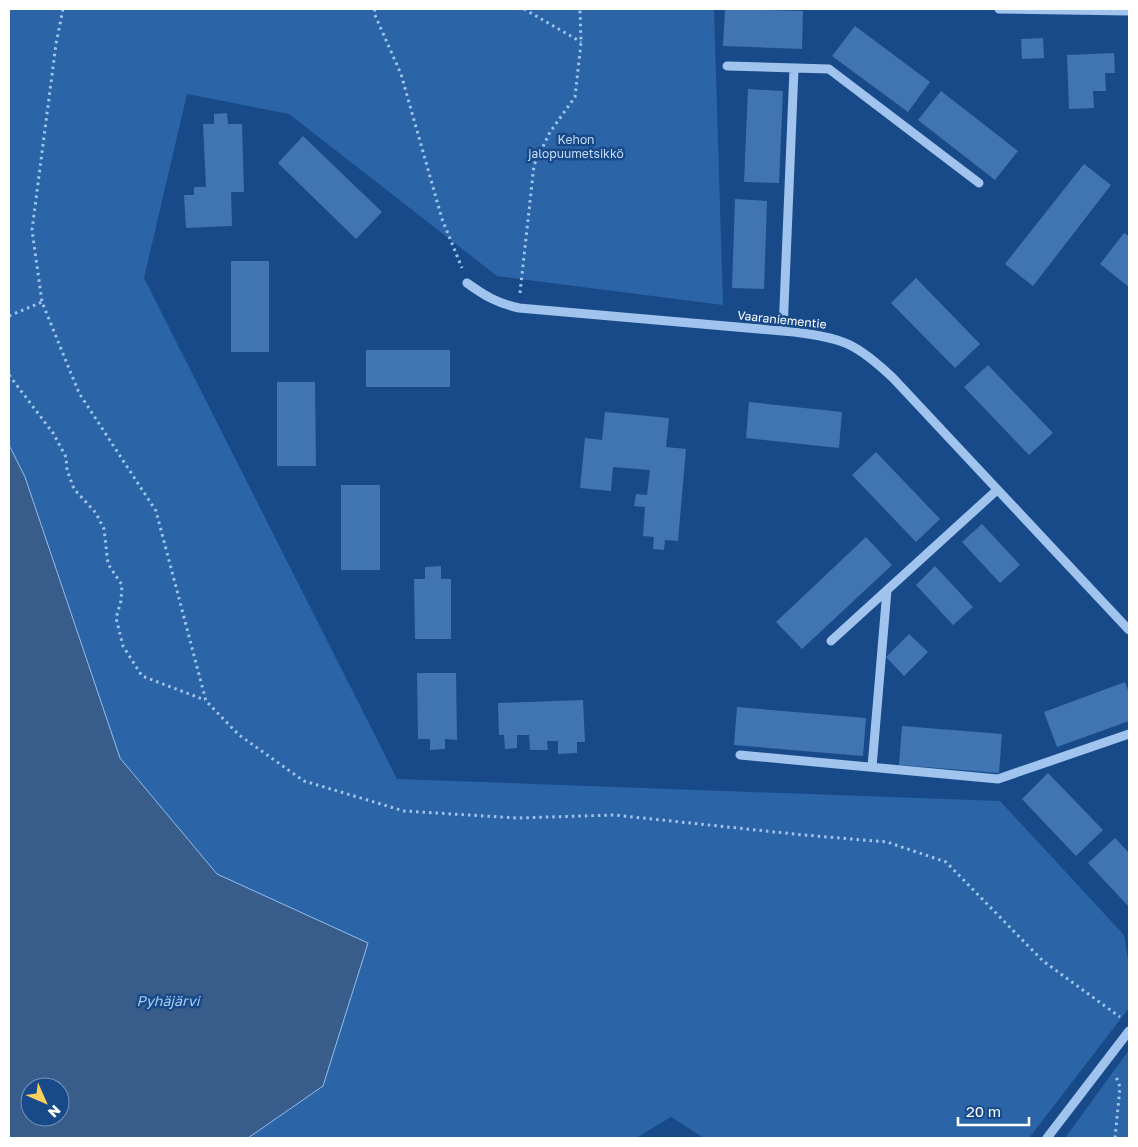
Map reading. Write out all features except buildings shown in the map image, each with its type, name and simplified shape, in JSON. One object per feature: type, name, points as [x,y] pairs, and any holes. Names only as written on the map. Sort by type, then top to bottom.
[{"type":"street","points":[[999,9],[1129,11]]},
{"type":"street","points":[[727,66],[794,70],[828,69],[979,183]]},
{"type":"street","points":[[783,331],[794,70]]},
{"type":"street","name":"Vaaraniementie","points":[[467,283],[500,304],[519,308],[783,331],[838,339],[854,346],[871,357],[893,378],[1129,630]]},
{"type":"street","points":[[831,641],[997,490]]},
{"type":"street","points":[[872,767],[887,590]]},
{"type":"street","points":[[740,755],[998,779],[1129,734]]},
{"type":"street","points":[[1047,1138],[1129,1031]]},
{"type":"path","points":[[63,9],[56,44],[32,230],[42,302],[79,393],[156,511],[206,701]]},
{"type":"path","points":[[375,9],[374,13],[401,74],[442,219],[467,283]]},
{"type":"path","points":[[524,9],[581,43]]},
{"type":"path","points":[[519,308],[534,164],[550,132],[575,97],[581,43],[580,9]]},
{"type":"path","points":[[9,316],[42,302]]},
{"type":"path","points":[[9,375],[53,433],[66,457],[67,470],[74,489],[96,513],[104,529],[108,564],[122,586],[121,601],[116,618],[123,646],[142,676],[206,701],[238,735],[304,781],[404,811],[517,818],[614,815],[887,842],[946,862],[1042,961],[1121,1018]]},
{"type":"path","points":[[1109,1058],[1120,1087],[1114,1138]]},
{"type":"green space","name":"Kehon jalopuumetsikkö","points":[[9,9],[714,9],[723,305],[497,276],[289,114],[187,94],[144,278],[397,779],[1000,801],[1124,935],[1129,965],[1129,1008],[1029,1138],[704,1138],[671,1117],[636,1138],[248,1138],[323,1086],[368,943],[217,874],[120,758],[25,477],[9,445]]},
{"type":"green space","points":[[1129,1050],[1129,1138],[1065,1138]]},
{"type":"water","name":"Pyhäjärvi","points":[[9,445],[25,477],[120,758],[217,874],[368,943],[323,1086],[248,1138],[9,1138]]}]
